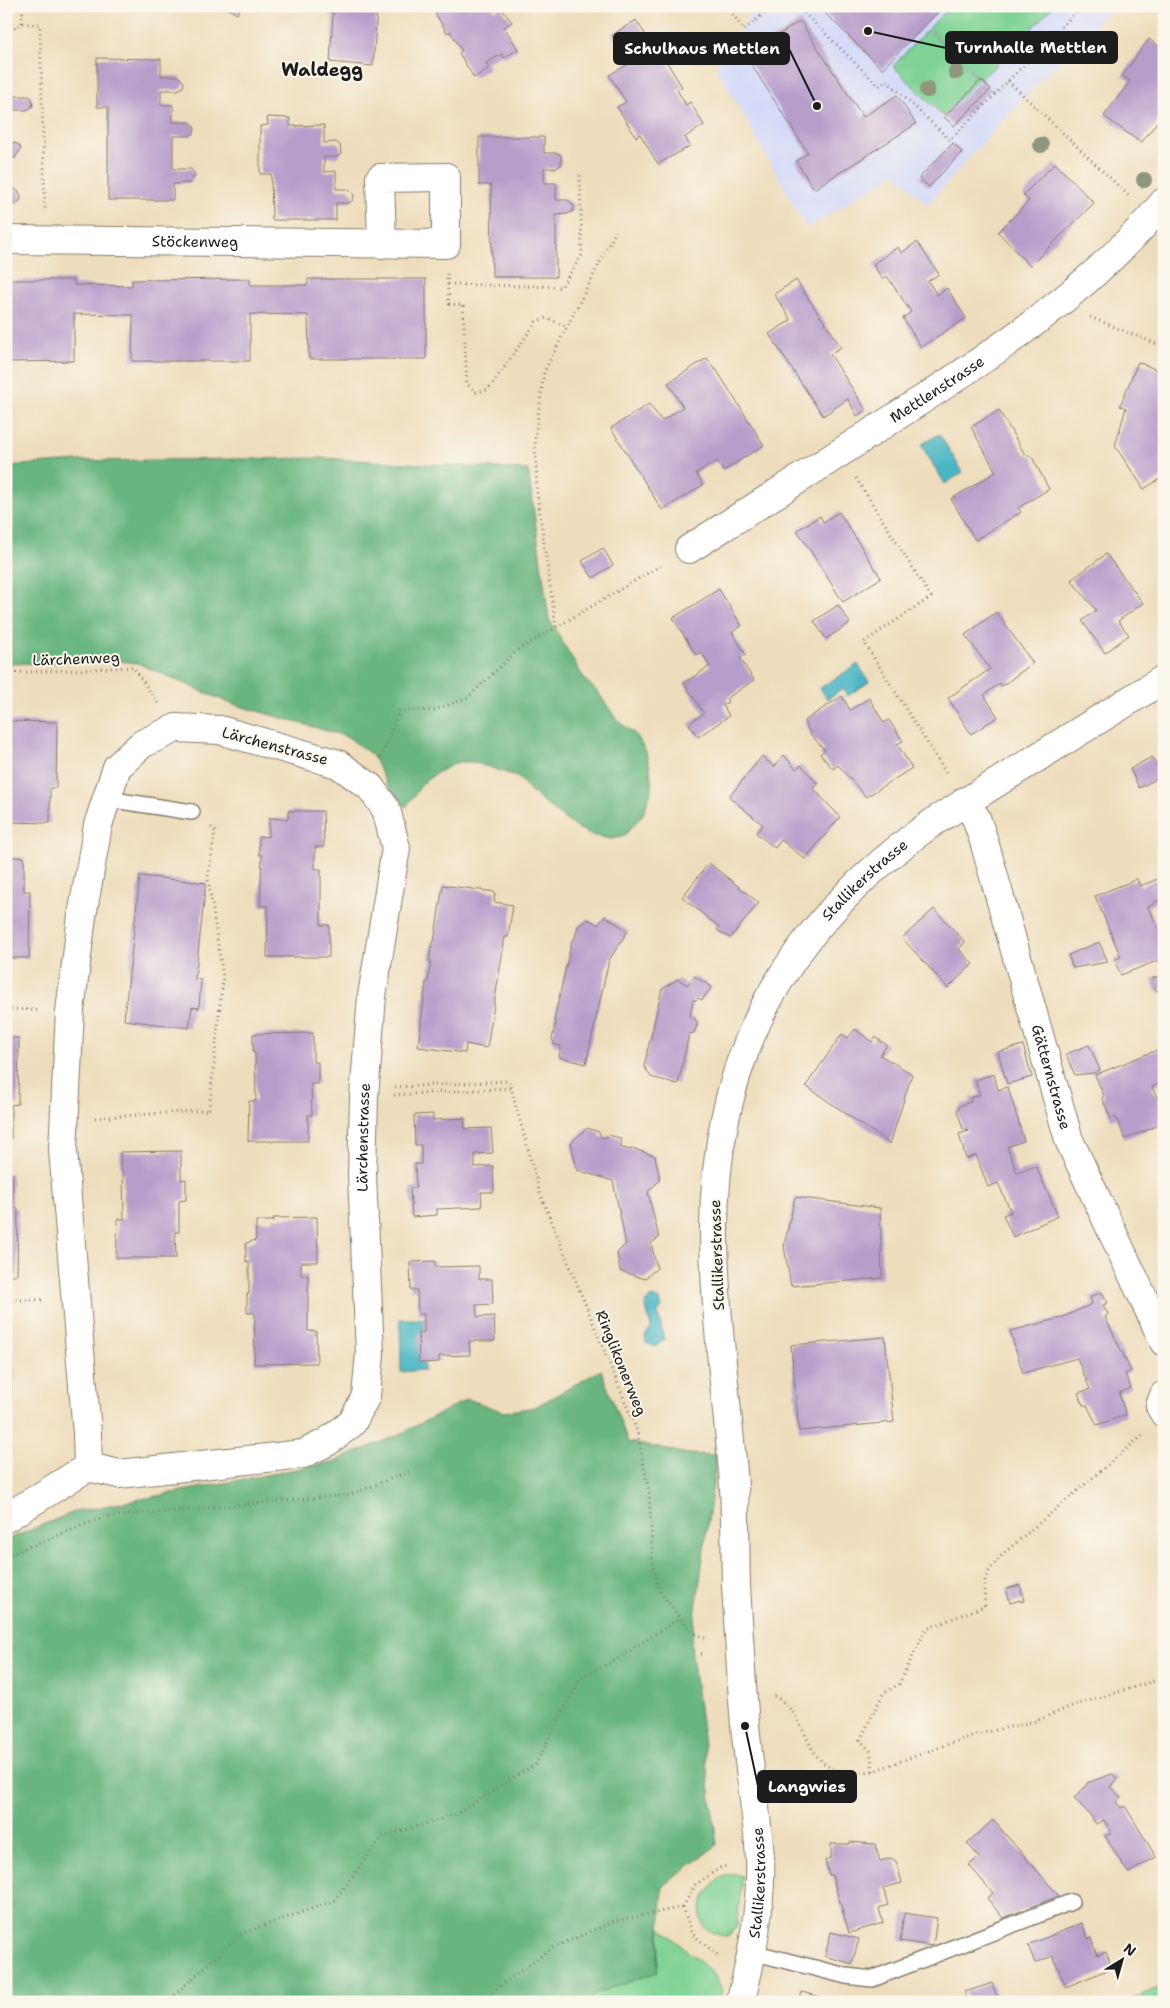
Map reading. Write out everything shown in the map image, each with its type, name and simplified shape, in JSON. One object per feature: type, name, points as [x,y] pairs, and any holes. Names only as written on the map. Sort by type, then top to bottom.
[{"type":"street","points":[[382,244],[380,178],[446,177],[446,244]]},
{"type":"street","name":"Mettlenstrasse","points":[[689,549],[1008,343],[1108,262],[1158,209]]},
{"type":"street","name":"Stöckenweg","points":[[6,240],[446,244]]},
{"type":"street","name":"Stallikerstrasse","points":[[740,2002],[750,1960],[757,1907],[760,1860],[745,1726],[736,1586],[733,1478],[715,1270],[715,1194],[720,1152],[735,1077],[757,1023],[780,977],[813,930],[868,873],[905,842],[966,801],[1164,679]]},
{"type":"street","name":"Lärchenstrasse","points":[[176,728],[220,730],[338,764],[370,787],[386,809],[396,848],[372,996],[364,1093],[362,1175],[370,1354],[366,1396],[352,1423],[327,1442],[303,1454],[119,1474],[88,1467],[63,1150],[64,1120],[70,1011],[82,916],[98,825],[117,768],[142,744],[176,728]]},
{"type":"street","name":"Gätternstrasse","points":[[966,801],[976,818],[983,838],[1069,1140],[1164,1342]]},
{"type":"street","points":[[1155,1423],[1164,1395]]},
{"type":"street","points":[[6,1518],[88,1467]]},
{"type":"lane","points":[[107,799],[192,812]]},
{"type":"lane","points":[[750,1960],[872,1979],[1071,1902]]},
{"type":"path","points":[[22,24],[23,6]]},
{"type":"path","points":[[727,6],[744,30],[773,6]]},
{"type":"path","points":[[797,6],[879,86],[886,80],[950,140],[1082,6]]},
{"type":"path","points":[[1156,6],[1164,12]]},
{"type":"path","points":[[6,34],[22,24],[40,24],[46,240]]},
{"type":"path","points":[[1008,81],[1158,209]]},
{"type":"path","points":[[448,284],[561,287],[582,255],[580,175]]},
{"type":"path","points":[[556,627],[537,493],[536,438],[544,372],[616,231]]},
{"type":"path","points":[[446,244],[449,304],[463,305],[467,384],[476,392],[487,390],[536,322],[546,318],[568,326]]},
{"type":"path","points":[[1060,302],[1099,321],[1164,347]]},
{"type":"path","points":[[840,453],[931,597],[864,642],[966,801]]},
{"type":"path","points":[[370,787],[399,711],[434,710],[467,698],[518,650],[689,549]]},
{"type":"path","name":"Lärchenweg","points":[[6,673],[133,668],[176,728]]},
{"type":"path","points":[[64,1120],[209,1110],[223,977],[208,878],[215,831],[192,812]]},
{"type":"path","name":"Ringlikonerweg","points":[[364,1093],[509,1081],[540,1192],[637,1431],[649,1491],[653,1567],[659,1590],[694,1633],[705,1638]]},
{"type":"path","points":[[364,1093],[510,1088]]},
{"type":"path","points":[[6,1300],[76,1300]]},
{"type":"path","points":[[872,1770],[870,1751],[860,1740],[883,1694],[899,1684],[926,1629],[985,1606],[984,1581],[988,1570],[1004,1553],[1155,1423]]},
{"type":"path","points":[[6,1556],[104,1517],[349,1495],[409,1472]]},
{"type":"path","points":[[167,2002],[242,1932],[334,1901],[382,1837],[454,1816],[536,1764],[581,1677],[617,1659],[680,1618]]},
{"type":"path","points":[[774,1696],[787,1706],[796,1718],[810,1746],[824,1762],[838,1772],[855,1773],[872,1770],[974,1735],[1036,1721],[1072,1706],[1164,1678]]},
{"type":"path","points":[[750,1960],[720,1958],[692,1934],[684,1907],[696,1884],[721,1868],[760,1860]]},
{"type":"path","points":[[481,2002],[552,1948],[615,1921],[684,1907]]},
{"type":"shaded area","points":[[757,6],[1114,6],[1018,103],[927,205],[896,173],[807,228],[716,67]]},
{"type":"green space","points":[[951,6],[1054,6],[981,80],[929,28]]},
{"type":"green space","points":[[928,29],[978,79],[943,116],[893,66]]},
{"type":"green space","points":[[320,458],[528,470],[549,619],[585,680],[597,691],[617,720],[635,734],[646,752],[652,789],[643,814],[625,835],[612,839],[595,836],[575,827],[540,800],[516,776],[473,762],[458,762],[438,772],[422,784],[406,807],[388,786],[372,755],[348,737],[229,703],[137,663],[119,661],[6,664],[6,466],[77,461]]},
{"type":"green space","points":[[601,1370],[628,1442],[689,1454],[717,1455],[691,1646],[717,1845],[663,1886],[657,1972],[597,1993],[587,2002],[6,2002],[6,1540],[74,1512],[333,1462],[398,1435],[468,1399],[504,1412],[535,1407]]},
{"type":"green space","points":[[732,1873],[742,1876],[737,1925],[729,1936],[716,1934],[708,1930],[702,1923],[700,1916],[701,1907],[710,1888],[719,1879]]},
{"type":"green space","points":[[661,1928],[714,1974],[722,1990],[720,2002],[587,2002],[597,1993],[657,1972]]},
{"type":"green space","points":[[1158,1988],[1164,1992],[1164,2002],[1124,2002]]},
{"type":"water","points":[[939,434],[963,472],[945,484],[921,445]]},
{"type":"water","points":[[858,664],[869,682],[848,696],[843,689],[827,699],[820,688]]},
{"type":"water","points":[[652,1297],[660,1300],[662,1308],[658,1312],[664,1340],[656,1347],[646,1343],[645,1335],[651,1328],[645,1303]]},
{"type":"water","points":[[400,1319],[423,1319],[424,1370],[401,1372]]},
{"type":"building","points":[[223,6],[241,6],[237,14]]},
{"type":"building","points":[[327,6],[368,6],[367,9],[377,9],[373,66],[330,62],[333,13],[326,12]]},
{"type":"building","points":[[445,6],[492,6],[495,11],[500,7],[512,22],[504,27],[518,49],[504,58],[502,54],[486,63],[489,68],[474,78],[459,53],[462,51],[450,31],[447,33],[435,13]]},
{"type":"building","points":[[818,6],[944,6],[882,69]]},
{"type":"building","points":[[636,20],[654,48],[657,46],[682,87],[677,90],[686,105],[690,102],[704,125],[685,137],[690,146],[658,164],[640,134],[636,137],[617,107],[626,102],[609,75],[630,63],[612,35]]},
{"type":"building","points":[[800,21],[863,117],[897,95],[916,124],[814,189],[796,161],[808,153],[746,56]]},
{"type":"building","points":[[1149,39],[1164,50],[1164,113],[1141,143],[1104,116],[1130,81],[1122,76]]},
{"type":"building","points":[[97,58],[161,59],[161,76],[178,76],[184,82],[183,87],[178,90],[161,90],[161,105],[173,105],[173,122],[190,122],[195,128],[194,133],[190,136],[173,136],[173,169],[191,169],[195,175],[190,183],[173,184],[173,200],[108,200],[108,107],[97,107]]},
{"type":"building","points":[[6,79],[10,79],[10,96],[31,97],[33,102],[32,107],[27,110],[10,110],[10,127],[6,127]]},
{"type":"building","points":[[981,80],[991,89],[954,126],[944,117]]},
{"type":"building","points":[[267,117],[290,118],[290,126],[324,125],[324,143],[336,142],[340,145],[341,154],[336,157],[324,157],[324,172],[336,171],[336,189],[348,189],[354,195],[353,200],[349,203],[336,203],[336,220],[272,220],[271,174],[260,174],[260,126],[268,125]]},
{"type":"building","points":[[479,137],[544,137],[544,153],[557,153],[561,155],[561,165],[557,168],[544,168],[544,183],[556,183],[556,200],[568,200],[574,206],[573,211],[568,214],[556,215],[556,277],[492,277],[491,185],[479,185]]},
{"type":"building","points":[[6,143],[19,145],[21,149],[15,158],[6,157]]},
{"type":"building","points":[[953,143],[962,152],[929,187],[919,178]]},
{"type":"building","points":[[1055,163],[1094,203],[1030,266],[998,232],[1029,201],[1023,195]]},
{"type":"building","points":[[6,189],[15,189],[19,192],[21,196],[20,201],[15,204],[6,204]]},
{"type":"building","points":[[917,242],[939,274],[928,281],[937,295],[947,288],[966,318],[921,347],[903,318],[911,312],[887,276],[882,279],[873,264],[898,247],[901,253]]},
{"type":"building","points":[[250,279],[250,285],[308,285],[308,279],[426,279],[426,359],[309,359],[308,315],[250,314],[250,361],[132,361],[133,315],[74,314],[74,361],[6,362],[6,280],[74,280],[74,285],[132,286],[132,280]]},
{"type":"building","points":[[796,280],[841,347],[830,354],[866,410],[857,416],[848,399],[823,416],[769,334],[791,320],[774,294]]},
{"type":"building","points":[[707,358],[764,445],[723,471],[717,461],[696,473],[703,485],[662,510],[611,428],[649,404],[662,421],[683,407],[668,383]]},
{"type":"building","points":[[1138,362],[1164,373],[1164,476],[1144,489],[1115,446],[1126,408],[1120,406]]},
{"type":"building","points":[[999,410],[1024,453],[1032,457],[1049,489],[1018,508],[1021,512],[975,540],[951,499],[996,472],[971,427]]},
{"type":"building","points":[[839,512],[881,578],[843,602],[797,530],[820,516],[823,522]]},
{"type":"building","points":[[603,548],[613,565],[593,578],[582,561]]},
{"type":"building","points":[[1106,554],[1143,603],[1118,621],[1129,635],[1105,653],[1082,621],[1096,610],[1071,580]]},
{"type":"building","points":[[719,589],[742,626],[732,632],[746,655],[740,658],[754,680],[726,699],[728,702],[723,705],[729,716],[698,737],[689,724],[704,713],[684,683],[710,666],[701,652],[696,655],[673,618]]},
{"type":"building","points":[[838,605],[850,623],[826,639],[814,621]]},
{"type":"building","points":[[996,612],[1033,663],[1002,686],[1000,683],[984,695],[998,717],[971,734],[948,698],[990,669],[965,635]]},
{"type":"building","points":[[842,696],[850,710],[869,698],[884,723],[889,720],[903,741],[897,744],[912,768],[866,797],[838,765],[833,769],[820,754],[825,750],[811,735],[804,721]]},
{"type":"building","points":[[6,721],[57,722],[56,788],[50,788],[50,823],[6,822]]},
{"type":"building","points":[[784,755],[796,769],[801,765],[818,784],[813,788],[840,817],[805,859],[781,840],[775,848],[756,833],[763,825],[729,797],[762,756],[774,767]]},
{"type":"building","points":[[1152,757],[1162,776],[1139,788],[1130,769]]},
{"type":"building","points":[[288,811],[323,811],[324,847],[315,847],[315,869],[321,869],[321,925],[329,925],[329,957],[267,957],[268,906],[260,906],[262,855],[259,855],[259,837],[269,836],[269,818],[288,819]]},
{"type":"building","points":[[6,857],[24,857],[24,891],[30,891],[29,958],[6,958]]},
{"type":"building","points":[[709,863],[759,903],[730,938],[717,930],[719,927],[682,897]]},
{"type":"building","points":[[140,876],[206,883],[195,979],[201,980],[199,1008],[192,1007],[189,1028],[124,1020]]},
{"type":"building","points":[[1163,877],[1164,897],[1148,907],[1164,941],[1164,972],[1159,960],[1121,975],[1114,960],[1121,957],[1095,896],[1137,879],[1140,886]]},
{"type":"building","points":[[443,885],[495,892],[494,902],[513,905],[508,937],[505,937],[487,1048],[466,1044],[465,1053],[418,1047],[426,982],[428,982],[431,960],[429,960],[432,942],[434,942]]},
{"type":"building","points":[[934,909],[965,942],[959,949],[973,964],[948,988],[902,938]]},
{"type":"building","points":[[605,916],[628,931],[609,960],[586,1064],[559,1057],[561,1046],[555,1045],[552,1039],[556,1022],[554,1020],[572,940],[575,938],[578,926],[588,919],[598,925]]},
{"type":"building","points":[[1099,942],[1108,962],[1073,968],[1068,955]]},
{"type":"building","points":[[1164,974],[1164,988],[1156,991],[1151,979]]},
{"type":"building","points":[[694,976],[712,987],[702,1000],[698,998],[693,1000],[690,1017],[694,1018],[698,1023],[694,1033],[689,1034],[678,1084],[651,1077],[644,1066],[662,989],[678,979],[687,985]]},
{"type":"building","points":[[855,1029],[872,1042],[875,1037],[887,1045],[880,1055],[912,1074],[890,1144],[806,1086],[842,1034],[848,1038]]},
{"type":"building","points":[[313,1033],[313,1062],[318,1062],[318,1084],[311,1084],[312,1115],[308,1115],[308,1141],[248,1141],[249,1101],[256,1101],[253,1034]]},
{"type":"building","points":[[6,1038],[19,1038],[18,1104],[11,1105],[11,1139],[6,1139]]},
{"type":"building","points":[[1023,1045],[1032,1077],[1007,1084],[998,1052]]},
{"type":"building","points":[[1089,1045],[1100,1070],[1094,1073],[1075,1075],[1066,1054]]},
{"type":"building","points":[[1164,1047],[1164,1073],[1161,1074],[1164,1082],[1152,1087],[1160,1104],[1164,1103],[1164,1136],[1159,1125],[1125,1139],[1116,1117],[1111,1119],[1095,1075]]},
{"type":"building","points":[[994,1074],[998,1090],[1008,1087],[1024,1141],[1007,1147],[1017,1173],[1036,1166],[1058,1216],[1013,1237],[1003,1215],[1011,1212],[998,1183],[988,1187],[976,1155],[966,1159],[959,1134],[969,1131],[963,1129],[957,1110],[961,1105],[971,1102],[970,1098],[980,1095],[975,1080]]},
{"type":"building","points":[[433,1114],[433,1120],[464,1118],[465,1129],[491,1128],[493,1153],[475,1154],[475,1167],[493,1166],[494,1192],[481,1192],[482,1207],[437,1209],[437,1215],[412,1217],[410,1188],[416,1188],[415,1164],[421,1164],[421,1145],[415,1145],[414,1115]]},
{"type":"building","points":[[587,1128],[599,1132],[601,1137],[605,1138],[608,1135],[620,1138],[622,1148],[631,1150],[632,1148],[655,1156],[660,1180],[648,1192],[659,1238],[651,1243],[657,1268],[645,1279],[620,1271],[617,1253],[626,1244],[613,1181],[577,1170],[571,1143]]},
{"type":"building","points":[[181,1151],[181,1180],[186,1179],[186,1200],[179,1201],[179,1232],[175,1232],[176,1258],[116,1258],[118,1219],[124,1219],[123,1171],[121,1171],[120,1152]]},
{"type":"building","points":[[6,1173],[12,1174],[12,1208],[18,1208],[17,1275],[6,1275]]},
{"type":"building","points":[[795,1197],[880,1208],[882,1278],[791,1286],[784,1246]]},
{"type":"building","points":[[317,1217],[318,1262],[301,1262],[301,1275],[308,1275],[308,1331],[316,1331],[317,1363],[254,1364],[255,1313],[247,1313],[249,1261],[246,1262],[246,1243],[256,1240],[256,1221],[274,1221],[273,1218]]},
{"type":"building","points":[[435,1261],[435,1267],[479,1266],[479,1279],[492,1279],[493,1304],[476,1305],[477,1317],[494,1316],[495,1341],[469,1341],[470,1355],[439,1356],[439,1362],[419,1363],[418,1333],[424,1332],[424,1314],[418,1314],[417,1290],[411,1290],[410,1262]]},
{"type":"building","points":[[1102,1292],[1108,1303],[1103,1305],[1108,1314],[1105,1317],[1131,1371],[1125,1374],[1131,1388],[1119,1393],[1126,1415],[1097,1425],[1087,1405],[1083,1405],[1078,1393],[1090,1389],[1077,1358],[1023,1373],[1010,1331],[1061,1318],[1092,1304],[1090,1297]]},
{"type":"building","points":[[885,1337],[894,1422],[799,1431],[791,1345]]},
{"type":"building","points":[[6,1355],[12,1355],[11,1421],[6,1421]]},
{"type":"building","points":[[1020,1585],[1024,1601],[1010,1603],[1006,1589]]},
{"type":"building","points":[[1112,1774],[1118,1779],[1110,1787],[1121,1797],[1116,1802],[1121,1808],[1125,1806],[1156,1857],[1128,1873],[1105,1836],[1112,1833],[1104,1820],[1096,1824],[1074,1798],[1087,1783]]},
{"type":"building","points":[[993,1820],[1059,1896],[1003,1918],[987,1898],[993,1893],[969,1865],[979,1857],[967,1843]]},
{"type":"building","points":[[850,1842],[875,1844],[880,1861],[891,1858],[896,1861],[902,1883],[883,1888],[888,1905],[879,1908],[883,1923],[849,1933],[832,1875],[829,1875],[825,1860],[831,1858],[831,1844],[850,1844]]},
{"type":"building","points":[[904,1913],[937,1918],[933,1946],[900,1941]]},
{"type":"building","points":[[1082,1923],[1088,1939],[1091,1938],[1097,1955],[1106,1952],[1112,1968],[1066,1987],[1053,1956],[1035,1963],[1028,1945]]},
{"type":"building","points":[[831,1932],[859,1939],[852,1964],[825,1956]]},
{"type":"building","points":[[992,1983],[999,2002],[968,2002],[965,1992]]},
{"type":"building","points":[[802,1992],[836,2001],[836,2002],[799,2002]]},
{"type":"place","name":"Turnhalle Mettlen","points":[[868,31]]},
{"type":"place","name":"Schulhaus Mettlen","points":[[817,106]]},
{"type":"place","name":"Langwies","points":[[745,1726]]},
{"type":"district","name":"Waldegg","points":[[322,70]]}]
